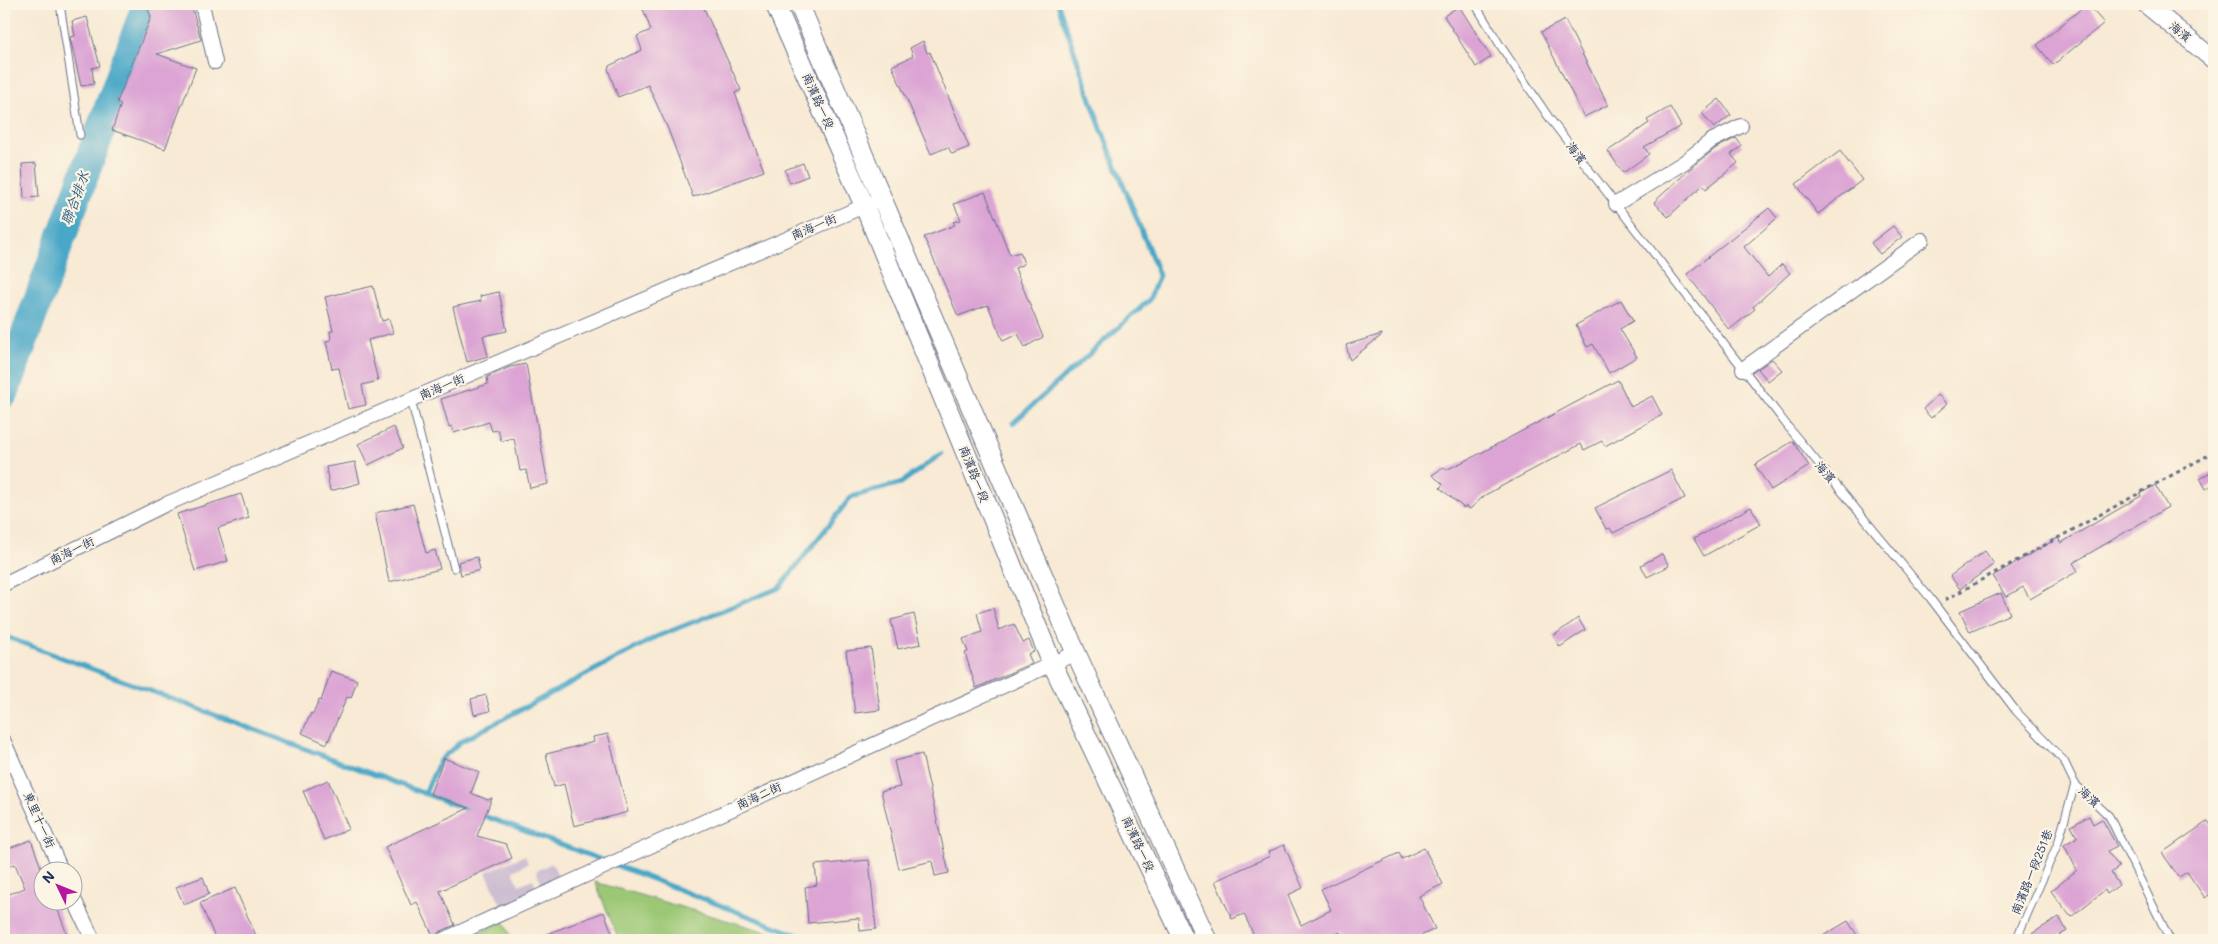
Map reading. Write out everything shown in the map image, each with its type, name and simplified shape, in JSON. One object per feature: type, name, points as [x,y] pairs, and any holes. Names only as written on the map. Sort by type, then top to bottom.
[{"type":"main road","name":"南濱路一段","points":[[775,4],[864,206],[1052,662],[1184,940]]},
{"type":"main road","name":"南濱路一段","points":[[799,4],[884,198],[1076,653],[1207,940]]},
{"type":"street","points":[[202,4],[215,62]]},
{"type":"street","name":"海濱","points":[[2146,4],[2214,60]]},
{"type":"street","points":[[1616,204],[1683,164],[1711,141],[1741,126]]},
{"type":"street","name":"南海一街","points":[[4,584],[164,506],[884,198]]},
{"type":"street","points":[[1743,369],[1922,240]]},
{"type":"street","name":"南海二街","points":[[443,940],[1052,662],[1076,653]]},
{"type":"street","name":"東里十一街","points":[[4,742],[58,862]]},
{"type":"street","points":[[80,912],[93,940]]},
{"type":"lane","points":[[60,4],[80,135]]},
{"type":"lane","name":"海濱","points":[[1475,4],[1500,46],[1550,119],[1789,428],[1936,605],[2016,711],[2064,761],[2075,784],[2109,816],[2170,940]]},
{"type":"lane","points":[[411,400],[454,568]]},
{"type":"lane","name":"南濱路一段251巷","points":[[2016,940],[2058,843],[2075,784]]},
{"type":"path","points":[[1936,605],[2214,452]]},
{"type":"shaded area","points":[[525,855],[528,863],[513,871],[519,885],[533,879],[538,891],[502,907],[486,872]]},
{"type":"shaded area","points":[[552,863],[560,880],[544,887],[536,871]]},
{"type":"green space","points":[[595,882],[795,940],[619,940]]},
{"type":"green space","points":[[504,921],[512,940],[463,940]]},
{"type":"building","points":[[166,4],[191,4],[201,40],[157,54],[196,68],[165,149],[112,130],[121,104],[117,102],[151,17],[148,9]]},
{"type":"building","points":[[641,4],[702,4],[741,90],[735,93],[764,171],[693,197],[668,129],[648,85],[618,97],[608,69],[609,66],[642,50],[637,36],[651,30]]},
{"type":"building","points":[[2087,4],[2104,23],[2053,65],[2037,45]]},
{"type":"building","points":[[1459,6],[1491,57],[1476,67],[1444,16]]},
{"type":"building","points":[[87,17],[100,66],[92,68],[94,84],[81,86],[70,37],[75,36],[72,21]]},
{"type":"building","points":[[1565,20],[1608,105],[1584,117],[1541,32]]},
{"type":"building","points":[[923,41],[927,53],[930,52],[969,147],[952,154],[948,147],[931,154],[892,66],[913,56],[910,48]]},
{"type":"building","points":[[1719,99],[1731,115],[1714,128],[1702,113]]},
{"type":"building","points":[[1670,107],[1681,126],[1644,147],[1649,154],[1623,173],[1608,151],[1649,123],[1647,120]]},
{"type":"building","points":[[1736,138],[1742,146],[1731,154],[1738,163],[1706,189],[1703,185],[1668,217],[1654,202],[1716,148]]},
{"type":"building","points":[[1840,151],[1862,180],[1818,214],[1796,184]]},
{"type":"building","points":[[36,163],[39,197],[24,198],[22,164]]},
{"type":"building","points":[[803,163],[808,176],[790,183],[785,170]]},
{"type":"building","points":[[985,192],[1010,255],[1020,252],[1024,264],[1015,268],[1043,337],[1025,347],[1018,334],[1003,341],[988,305],[958,316],[924,237],[955,225],[953,222],[961,220],[954,204]]},
{"type":"building","points":[[1769,208],[1777,218],[1744,247],[1768,277],[1782,264],[1790,273],[1753,307],[1755,309],[1729,330],[1687,274]]},
{"type":"building","points":[[1893,226],[1902,237],[1880,254],[1871,243]]},
{"type":"building","points":[[373,286],[382,321],[389,319],[393,333],[368,340],[378,381],[362,385],[366,405],[348,409],[339,368],[332,369],[326,341],[331,340],[330,331],[333,331],[325,297]]},
{"type":"building","points":[[499,292],[507,331],[483,336],[488,356],[467,362],[453,307],[481,301],[480,296]]},
{"type":"building","points":[[1621,300],[1633,321],[1620,329],[1637,357],[1609,373],[1593,344],[1587,347],[1576,325]]},
{"type":"building","points":[[1382,335],[1350,360],[1346,345]]},
{"type":"building","points":[[1772,359],[1782,370],[1768,381],[1758,369]]},
{"type":"building","points":[[526,364],[548,484],[530,488],[526,470],[520,471],[514,438],[501,441],[498,430],[492,431],[489,422],[454,433],[452,426],[449,427],[441,399],[488,384],[487,377],[510,367]]},
{"type":"building","points":[[1618,380],[1631,407],[1652,396],[1662,415],[1605,446],[1602,441],[1584,450],[1581,444],[1485,495],[1470,509],[1466,506],[1464,508],[1440,488],[1443,484],[1432,475],[1444,467],[1446,470],[1475,456]]},
{"type":"building","points":[[1938,395],[1947,404],[1931,418],[1923,409]]},
{"type":"building","points":[[394,427],[403,448],[368,465],[358,444]]},
{"type":"building","points":[[1793,441],[1809,466],[1771,490],[1755,465]]},
{"type":"building","points":[[355,462],[360,483],[330,491],[326,467]]},
{"type":"building","points":[[1671,470],[1685,498],[1613,533],[1610,528],[1606,529],[1595,508]]},
{"type":"building","points":[[2214,470],[2214,484],[2206,489],[2200,478]]},
{"type":"building","points":[[2155,485],[2168,507],[2073,563],[2078,571],[2030,599],[2023,587],[2006,597],[1993,576],[2058,538],[2061,543],[2141,496],[2140,494]]},
{"type":"building","points":[[241,494],[249,518],[218,528],[228,561],[195,571],[177,514]]},
{"type":"building","points":[[413,504],[426,553],[435,550],[440,569],[389,582],[375,513]]},
{"type":"building","points":[[1751,507],[1761,524],[1704,556],[1694,539]]},
{"type":"building","points":[[1985,551],[1994,564],[1960,589],[1950,576]]},
{"type":"building","points":[[1662,554],[1669,566],[1647,577],[1641,565]]},
{"type":"building","points":[[477,557],[480,570],[461,575],[458,562]]},
{"type":"building","points":[[2001,593],[2010,614],[1970,632],[1960,611]]},
{"type":"building","points":[[993,608],[999,630],[1014,624],[1023,643],[1029,640],[1034,652],[1028,654],[1032,663],[976,688],[965,653],[968,652],[963,639],[982,632],[977,613]]},
{"type":"building","points":[[914,614],[921,644],[898,649],[891,620]]},
{"type":"building","points":[[1578,618],[1585,630],[1560,647],[1553,636]]},
{"type":"building","points":[[871,648],[880,710],[855,713],[846,651]]},
{"type":"building","points":[[331,671],[357,680],[351,698],[347,697],[327,744],[302,733],[311,713],[313,714],[319,700],[321,701]]},
{"type":"building","points":[[486,695],[490,711],[474,715],[471,699]]},
{"type":"building","points":[[608,734],[628,812],[574,826],[564,784],[554,787],[546,754],[594,742],[593,737]]},
{"type":"building","points":[[922,754],[949,873],[935,876],[932,861],[899,869],[881,791],[900,787],[894,761]]},
{"type":"building","points":[[444,758],[479,772],[471,793],[488,800],[492,798],[477,836],[506,844],[512,858],[440,891],[455,925],[439,932],[434,938],[417,902],[411,905],[385,847],[469,808],[430,794]]},
{"type":"building","points":[[328,780],[349,829],[324,840],[303,791]]},
{"type":"building","points":[[2089,816],[2093,824],[2102,819],[2117,846],[2107,851],[2119,867],[2111,873],[2119,885],[2107,894],[2105,890],[2071,917],[2051,891],[2077,870],[2064,845],[2077,837],[2071,826]]},
{"type":"building","points":[[2208,821],[2214,830],[2214,891],[2205,898],[2187,872],[2179,877],[2162,853]]},
{"type":"building","points":[[31,840],[39,862],[32,862],[32,912],[59,912],[69,940],[4,940],[4,896],[25,888],[15,864],[4,868],[4,850]]},
{"type":"building","points":[[1284,845],[1303,888],[1288,895],[1301,925],[1331,910],[1321,889],[1399,853],[1402,859],[1424,848],[1443,884],[1419,896],[1435,929],[1412,940],[1344,940],[1340,932],[1323,940],[1256,940],[1244,914],[1232,919],[1215,881],[1270,856],[1268,852]]},
{"type":"building","points":[[869,860],[876,929],[860,931],[859,918],[808,923],[805,887],[817,885],[815,865]]},
{"type":"building","points":[[203,877],[209,894],[184,905],[176,887]]},
{"type":"building","points":[[235,888],[258,940],[216,940],[200,903]]},
{"type":"building","points":[[604,912],[612,933],[594,940],[531,940]]},
{"type":"building","points":[[2059,917],[2067,931],[2052,940],[2022,940]]},
{"type":"building","points":[[1848,921],[1860,940],[1816,940]]},
{"type":"waterway","name":"聯合排水","points":[[4,393],[147,4]]},
{"type":"waterway","points":[[1013,423],[1149,300],[1159,275],[1099,123],[1058,4]]},
{"type":"waterway","points":[[425,793],[440,760],[460,742],[658,636],[779,588],[851,497],[901,483],[941,454]]},
{"type":"waterway","points":[[4,636],[471,811]]},
{"type":"waterway","points":[[479,814],[607,862]]},
{"type":"waterway","points":[[615,865],[811,940]]}]
